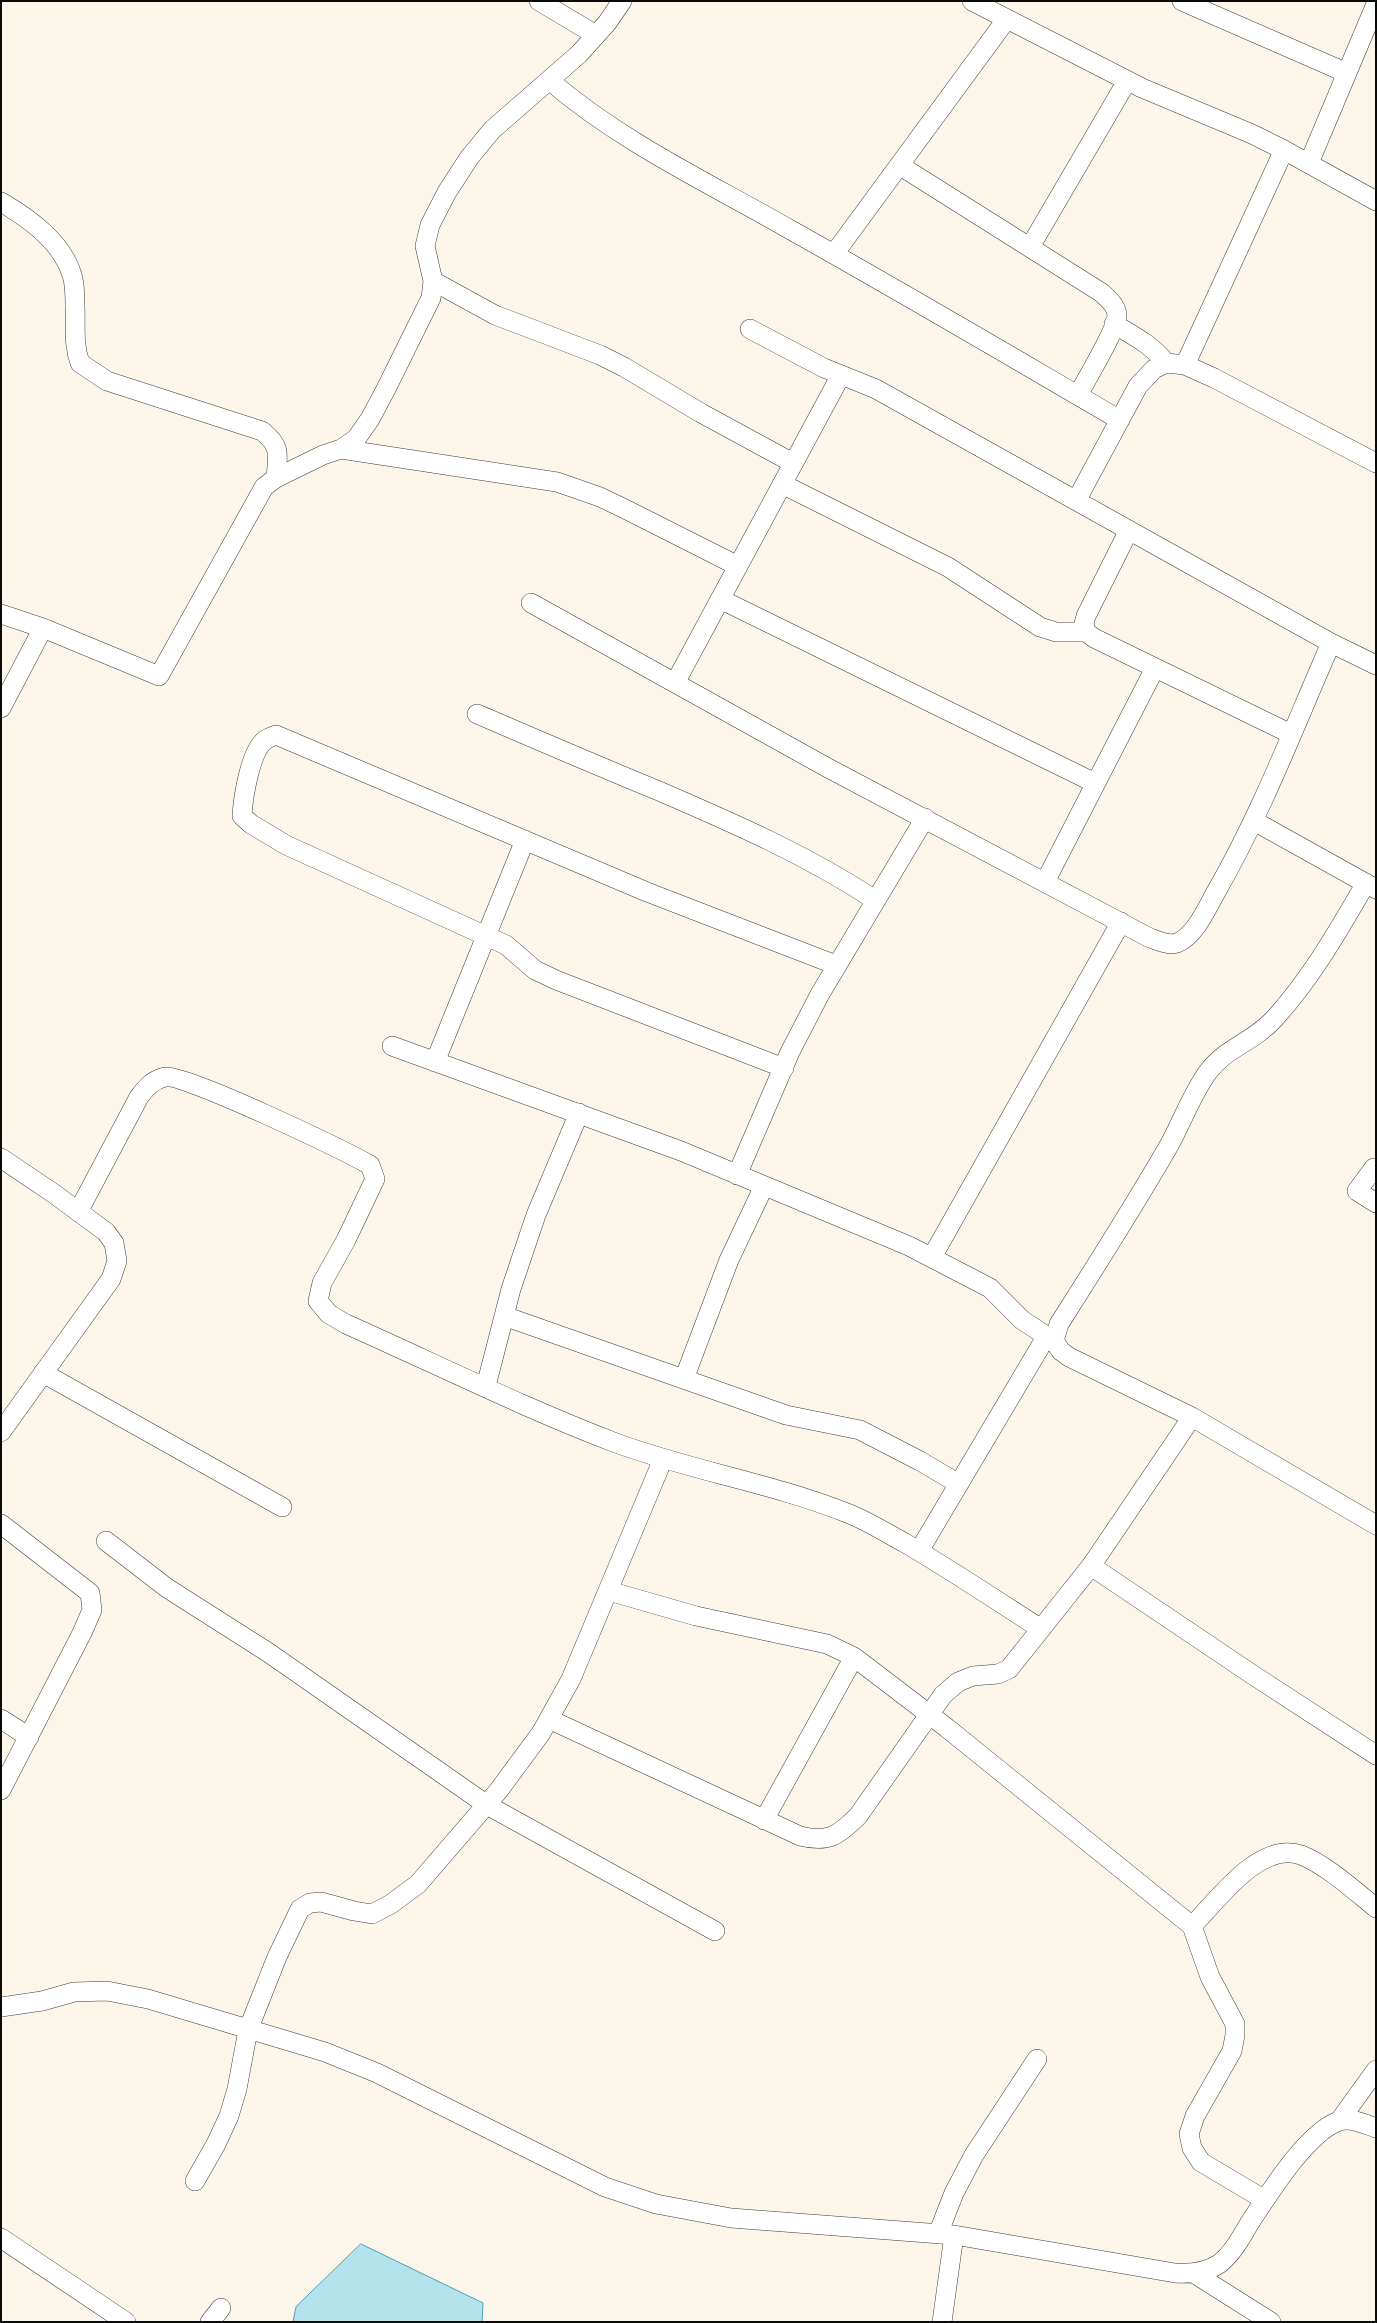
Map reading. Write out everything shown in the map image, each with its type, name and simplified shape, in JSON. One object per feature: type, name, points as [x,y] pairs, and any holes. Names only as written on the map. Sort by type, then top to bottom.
[{"type":"street","points":[[539,1],[596,34]]},
{"type":"street","points":[[1,614],[43,628],[159,676],[264,487],[276,478],[341,449],[356,439],[374,412],[431,298],[433,281],[425,246],[430,225],[447,192],[469,158],[492,130],[579,54],[622,1]]},
{"type":"street","points":[[972,1],[1127,81],[1284,150],[1376,201]]},
{"type":"street","points":[[1182,1],[1347,74]]},
{"type":"street","points":[[1309,163],[1376,4]]},
{"type":"street","points":[[834,254],[1006,20]]},
{"type":"street","points":[[549,80],[578,105],[609,127],[834,254],[1120,420]]},
{"type":"street","points":[[1030,247],[1127,81]]},
{"type":"street","points":[[1185,365],[1284,150]]},
{"type":"street","points":[[899,164],[1102,293],[1115,306],[1117,316],[1114,324],[1078,395]]},
{"type":"street","points":[[1,202],[21,214],[46,235],[63,256],[73,276],[75,306],[74,341],[80,363],[107,381],[262,431],[274,441],[278,455],[276,478]]},
{"type":"street","points":[[433,281],[495,315],[600,355],[624,367],[702,414],[793,463]]},
{"type":"street","points":[[1114,324],[1148,344],[1157,351],[1166,363]]},
{"type":"street","points":[[750,329],[841,375],[876,389],[1331,643],[1376,665]]},
{"type":"street","points":[[1076,501],[1138,386],[1154,369],[1166,363],[1185,365],[1376,463]]},
{"type":"street","points":[[675,683],[841,375]]},
{"type":"street","points":[[341,449],[557,482],[625,509],[738,566]]},
{"type":"street","points":[[782,484],[948,567],[1040,627],[1056,632],[1086,632],[1094,638],[1292,734]]},
{"type":"street","points":[[1086,632],[1084,624],[1086,616],[1129,530]]},
{"type":"street","points":[[720,599],[1095,783]]},
{"type":"street","points":[[531,602],[828,768],[1121,922],[1162,942],[1176,944],[1188,935],[1211,902],[1254,821],[1331,643]]},
{"type":"street","points":[[1,708],[43,628]]},
{"type":"street","points":[[1045,882],[1155,668]]},
{"type":"street","points":[[477,714],[704,810],[788,849],[840,877],[875,900]]},
{"type":"street","points":[[784,1068],[549,977],[535,970],[506,945],[286,845],[251,824],[242,816],[243,796],[255,757],[264,741],[276,734],[648,892],[836,965]]},
{"type":"street","points":[[738,1175],[784,1068],[836,965],[926,818]]},
{"type":"street","points":[[919,1551],[1136,1203],[1206,1074],[1218,1058],[1245,1044],[1275,1019],[1319,964],[1371,886],[1254,821]]},
{"type":"street","points":[[435,1062],[525,840]]},
{"type":"street","points":[[932,1257],[1121,922]]},
{"type":"street","points":[[392,1046],[681,1151],[932,1257],[990,1288],[1022,1320],[1050,1339],[1069,1357],[1192,1417],[1376,1525]]},
{"type":"street","points":[[78,1212],[139,1098],[150,1083],[166,1077],[184,1080],[215,1092],[370,1165],[374,1179],[364,1204],[322,1283],[318,1301],[329,1314],[346,1324],[615,1442],[664,1459],[720,1475],[781,1489],[873,1524],[1041,1629]]},
{"type":"street","points":[[486,1386],[511,1289],[536,1215],[579,1113]]},
{"type":"street","points":[[1,1158],[106,1232],[114,1242],[117,1261],[111,1279],[1,1432]]},
{"type":"street","points":[[1374,1168],[1357,1191],[1376,1203]]},
{"type":"street","points":[[684,1379],[729,1260],[764,1186]]},
{"type":"street","points":[[504,1316],[786,1415],[860,1430],[960,1484]]},
{"type":"street","points":[[43,1373],[282,1507]]},
{"type":"street","points":[[549,1719],[800,1836],[814,1840],[830,1838],[842,1832],[858,1816],[943,1696],[958,1682],[973,1676],[998,1674],[1009,1669],[1091,1566],[1192,1417]]},
{"type":"street","points":[[195,2180],[216,2144],[229,2116],[237,2089],[248,2030],[277,1956],[300,1909],[310,1903],[321,1902],[372,1914],[391,1904],[418,1884],[487,1805],[536,1740],[572,1679],[664,1459]]},
{"type":"street","points":[[1,1524],[90,1593],[92,1610],[1,1790]]},
{"type":"street","points":[[106,1541],[167,1588],[277,1658],[487,1805],[715,1931]]},
{"type":"street","points":[[1091,1566],[1252,1675],[1376,1755]]},
{"type":"street","points":[[608,1591],[696,1616],[827,1644],[854,1657],[929,1714],[1192,1926],[1210,1977],[1235,2024],[1232,2051],[1195,2116],[1189,2134],[1192,2148],[1202,2162],[1265,2200]]},
{"type":"street","points":[[764,1820],[854,1657]]},
{"type":"street","points":[[1,1719],[29,1737]]},
{"type":"street","points":[[1192,1926],[1248,1869],[1263,1858],[1282,1852],[1301,1855],[1335,1876],[1376,1908]]},
{"type":"street","points":[[1,2007],[42,2001],[74,1992],[107,1991],[148,1999],[325,2052],[376,2073],[605,2187],[656,2204],[731,2218],[946,2235],[1175,2273],[1195,2274],[1219,2264],[1236,2245],[1265,2200],[1308,2143],[1323,2130],[1340,2120],[1376,2070]]},
{"type":"street","points":[[942,2322],[946,2235],[954,2193],[974,2155],[1037,2059]]},
{"type":"street","points":[[1340,2120],[1360,2122],[1376,2128]]},
{"type":"street","points":[[1,2238],[126,2322]]},
{"type":"street","points":[[1195,2274],[1271,2322]]},
{"type":"water","points":[[361,2244],[483,2303],[482,2322],[293,2322],[296,2307]]}]
